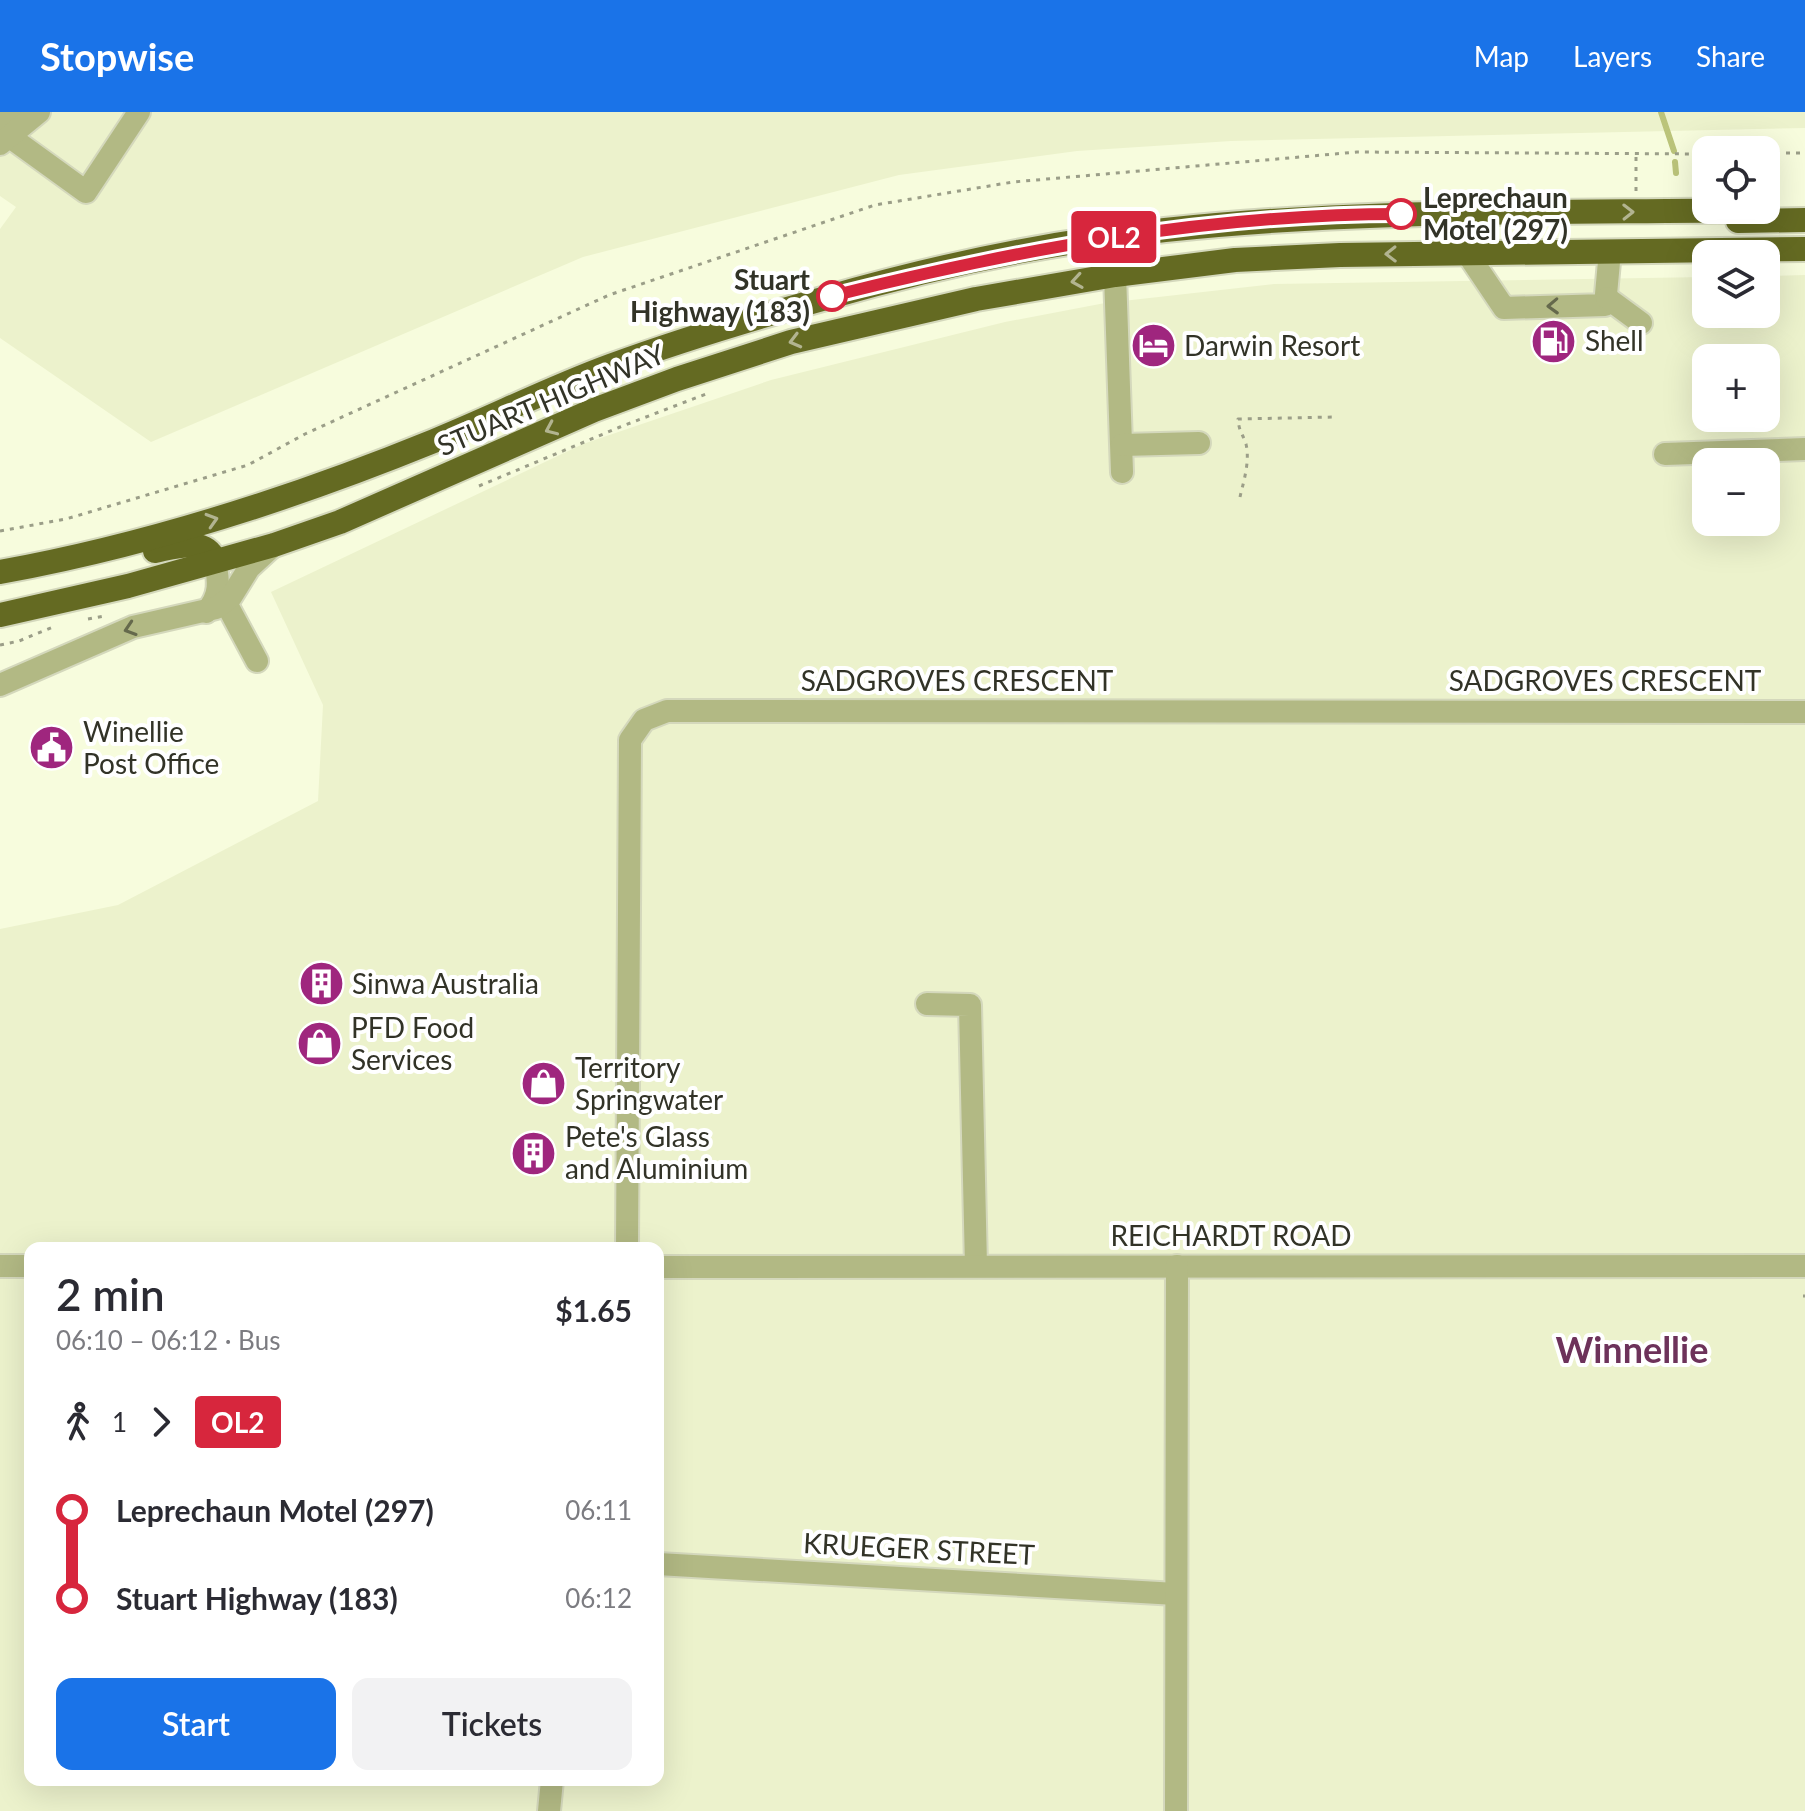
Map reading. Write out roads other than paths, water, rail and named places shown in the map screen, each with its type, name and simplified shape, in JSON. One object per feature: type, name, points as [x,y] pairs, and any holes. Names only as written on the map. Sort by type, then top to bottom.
[{"type":"highway","points":[[1780,210],[1805,209]]},
{"type":"highway","points":[[1661,211],[1687,222],[1805,220]]},
{"type":"highway","name":"STUART HIGHWAY","points":[[0,574],[122,545],[277,500],[436,440],[610,366],[666,348],[832,296],[1033,250],[1162,230],[1273,220],[1384,214],[1692,211]]},
{"type":"highway","points":[[1452,214],[1488,225],[1578,223],[1610,251]]},
{"type":"highway","name":"STUART HIGHWAY","points":[[0,615],[128,586],[274,545],[340,522],[594,410],[677,379],[841,329],[976,299],[1115,275],[1235,260],[1340,255],[1805,249]]},
{"type":"highway","points":[[666,348],[677,379]]},
{"type":"highway","points":[[0,574],[38,579],[188,545],[208,550],[215,561]]},
{"type":"street","points":[[3,134],[13,112]]},
{"type":"street","points":[[3,134],[39,112]]},
{"type":"street","points":[[3,134],[86,192],[139,112]]},
{"type":"street","points":[[1467,253],[1504,308],[1605,305],[1610,251]]},
{"type":"street","points":[[1115,275],[1122,472]]},
{"type":"street","points":[[1607,298],[1641,323]]},
{"type":"street","points":[[1122,445],[1199,443]]},
{"type":"street","points":[[1665,454],[1805,449]]},
{"type":"street","points":[[0,685],[133,627],[216,607],[249,568],[274,545]]},
{"type":"street","points":[[215,561],[220,586],[216,607],[257,661]]},
{"type":"street","name":"SADGROVES CRESCENT","points":[[627,1242],[630,740],[644,720],[667,711],[1805,712]]},
{"type":"street","points":[[927,1004],[970,1005],[976,1266]]},
{"type":"street","points":[[0,1266],[24,1266]]},
{"type":"street","points":[[1176,1811],[1177,1266]]},
{"type":"street","name":"REICHARDT ROAD","points":[[664,1267],[1805,1266]]},
{"type":"street","name":"KRUEGER STREET","points":[[664,1564],[1176,1594]]},
{"type":"street","points":[[549,1811],[551,1786]]},
{"type":"waterway","points":[[1661,112],[1674,151]]},
{"type":"waterway","points":[[1675,162],[1676,173]]},
{"type":"place","name":"Leprechaun Motel (297)","points":[[1401,214]]},
{"type":"place","name":"Stuart Highway (183)","points":[[832,296]]},
{"type":"place","name":"Shell","points":[[1554,341]]},
{"type":"place","name":"Darwin Resort","points":[[1153,346]]},
{"type":"place","name":"Winellie Post Office","points":[[52,748]]},
{"type":"place","name":"Sinwa Australia","points":[[321,984]]},
{"type":"place","name":"PFD Food Services","points":[[320,1044]]},
{"type":"place","name":"Territory Springwater","points":[[544,1084]]},
{"type":"place","name":"Pete's Glass and Aluminium","points":[[534,1153]]},
{"type":"district","name":"Winnellie","points":[[1632,1350]]}]
